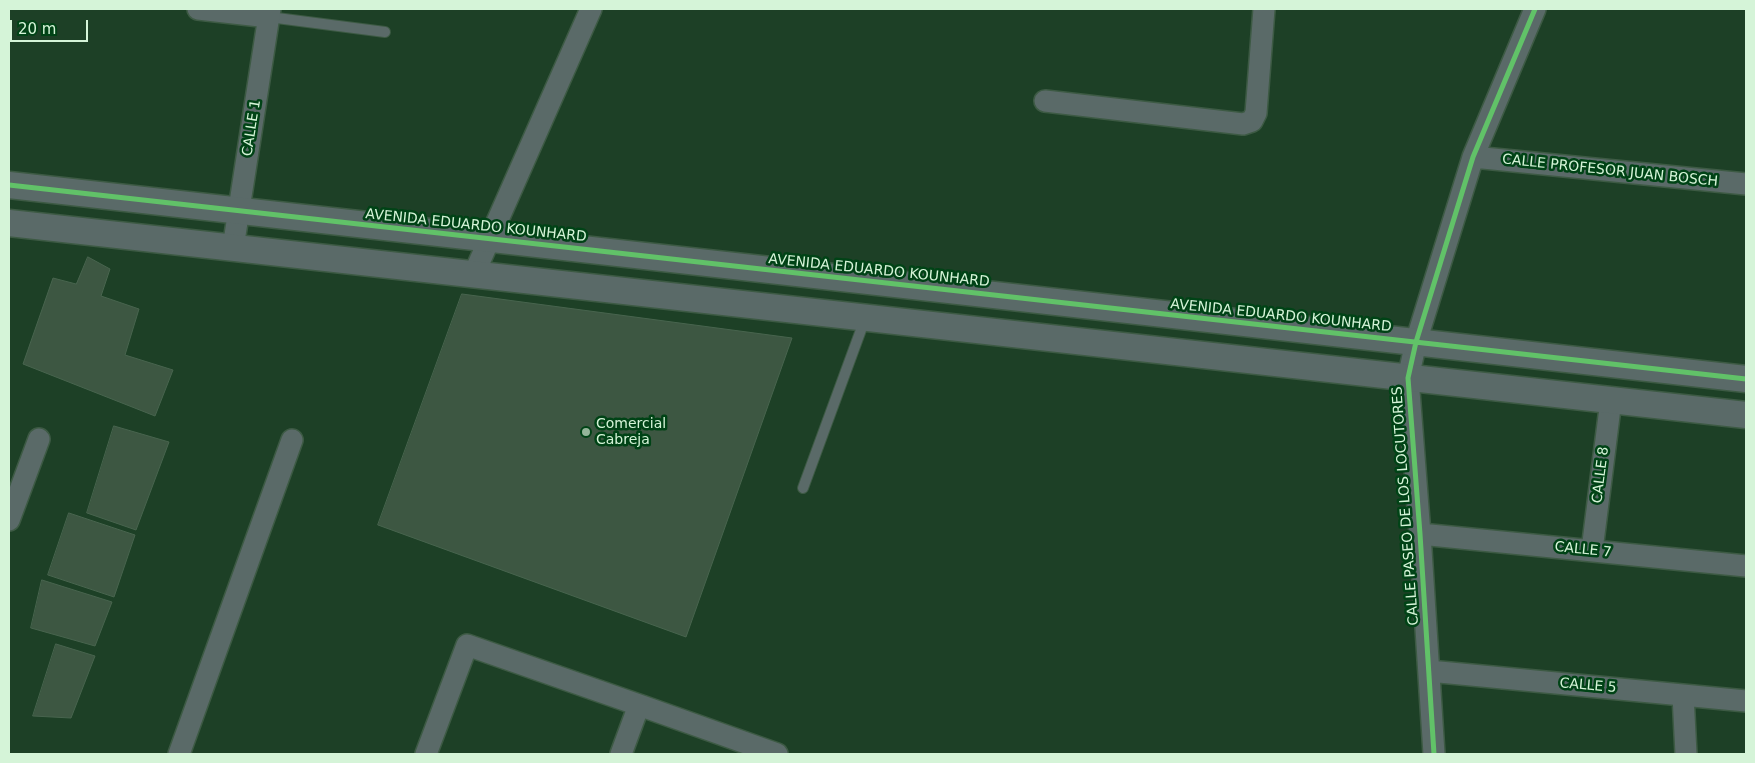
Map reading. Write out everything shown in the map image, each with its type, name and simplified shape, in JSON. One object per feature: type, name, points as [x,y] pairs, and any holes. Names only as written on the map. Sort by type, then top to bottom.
[{"type":"street","points":[[198,9],[269,13]]},
{"type":"street","points":[[474,274],[591,9]]},
{"type":"street","points":[[1045,101],[1243,124],[1252,122],[1256,113],[1264,9]]},
{"type":"street","name":"CALLE PASEO DE LOS LOCUTORES","points":[[1434,754],[1408,378],[1416,342],[1473,157],[1535,9]]},
{"type":"street","name":"CALLE 1","points":[[233,248],[269,13]]},
{"type":"street","name":"CALLE PROFESOR JUAN BOSCH","points":[[1473,157],[1746,184]]},
{"type":"street","name":"AVENIDA EDUARDO KOUNHARD","points":[[9,185],[1746,379]]},
{"type":"street","points":[[9,223],[1746,415]]},
{"type":"street","name":"CALLE 8","points":[[1592,550],[1611,400]]},
{"type":"street","points":[[9,520],[39,439]]},
{"type":"street","points":[[179,754],[292,440]]},
{"type":"street","name":"CALLE 7","points":[[1420,534],[1746,566]]},
{"type":"street","points":[[426,754],[467,645],[776,754]]},
{"type":"street","name":"CALLE 5","points":[[1429,671],[1746,701]]},
{"type":"street","points":[[1683,695],[1686,754]]},
{"type":"street","points":[[621,754],[639,705]]},
{"type":"lane","points":[[269,13],[385,32]]},
{"type":"lane","points":[[803,488],[865,318]]},
{"type":"building","points":[[88,257],[110,269],[101,296],[139,309],[125,355],[173,370],[155,416],[23,364],[53,278],[76,284]]},
{"type":"building","name":"Comercial Cabreja","points":[[462,294],[792,338],[686,637],[378,525]]},
{"type":"building","points":[[114,426],[169,442],[136,530],[87,513]]},
{"type":"building","points":[[69,513],[135,535],[114,597],[48,575]]},
{"type":"building","points":[[42,580],[112,602],[95,646],[31,628]]},
{"type":"building","points":[[56,644],[95,656],[71,718],[33,716]]},
{"type":"cycle path","points":[[1434,754],[1408,378],[1416,342],[1473,157],[1535,9]]},
{"type":"cycle path","points":[[9,185],[1746,379]]},
{"type":"place","name":"Comercial Cabreja","points":[[586,432]]}]
